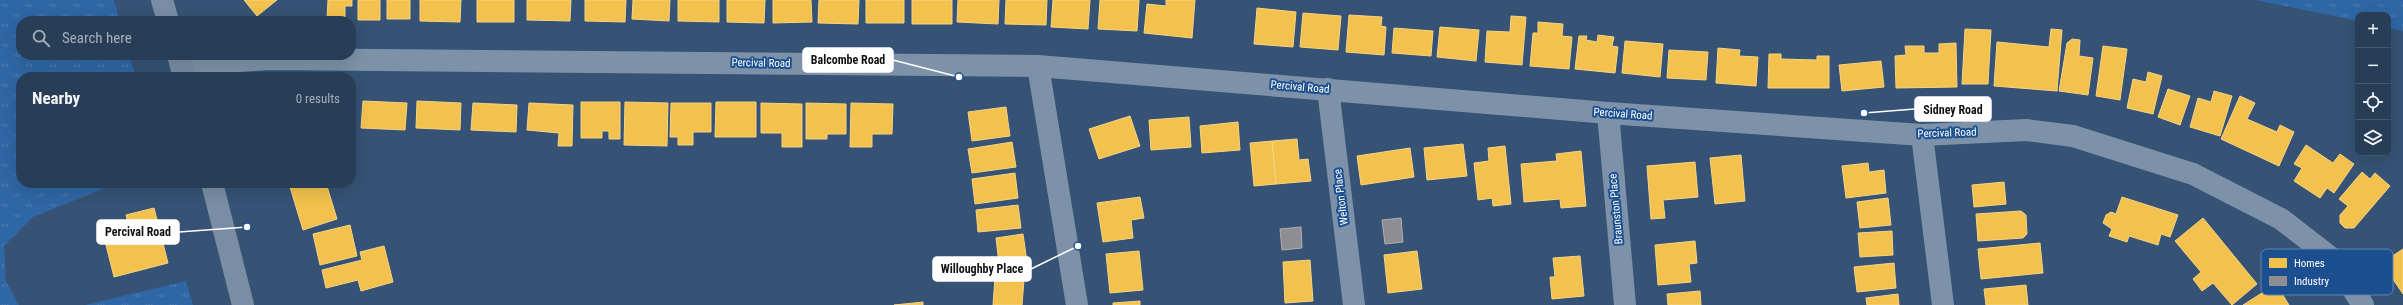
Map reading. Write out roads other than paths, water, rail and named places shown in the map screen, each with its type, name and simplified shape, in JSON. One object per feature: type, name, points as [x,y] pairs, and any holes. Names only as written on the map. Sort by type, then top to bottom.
[{"type":"main road","points":[[162,0],[167,16]]},
{"type":"main road","points":[[213,188],[243,305]]},
{"type":"street","name":"Percival Road","points":[[181,67],[255,60]]},
{"type":"street","name":"Percival Road","points":[[356,60],[1038,66],[1608,113],[1922,135],[2026,130],[2065,135],[2193,174],[2281,219],[2320,249]]},
{"type":"street","points":[[1038,66],[1077,305]]},
{"type":"street","name":"Welton Place","points":[[1328,89],[1354,305]]},
{"type":"street","name":"Braunston Place","points":[[1608,113],[1625,305]]},
{"type":"street","points":[[1922,135],[1943,305]]},
{"type":"street","name":"Percival Road","points":[[2357,295],[2363,305]]},
{"type":"place","name":"Balcombe Road","points":[[959,77]]},
{"type":"place","name":"Sidney Road","points":[[1864,113]]},
{"type":"place","name":"Percival Road","points":[[247,227]]},
{"type":"place","name":"Willoughby Place","points":[[1078,246]]}]
